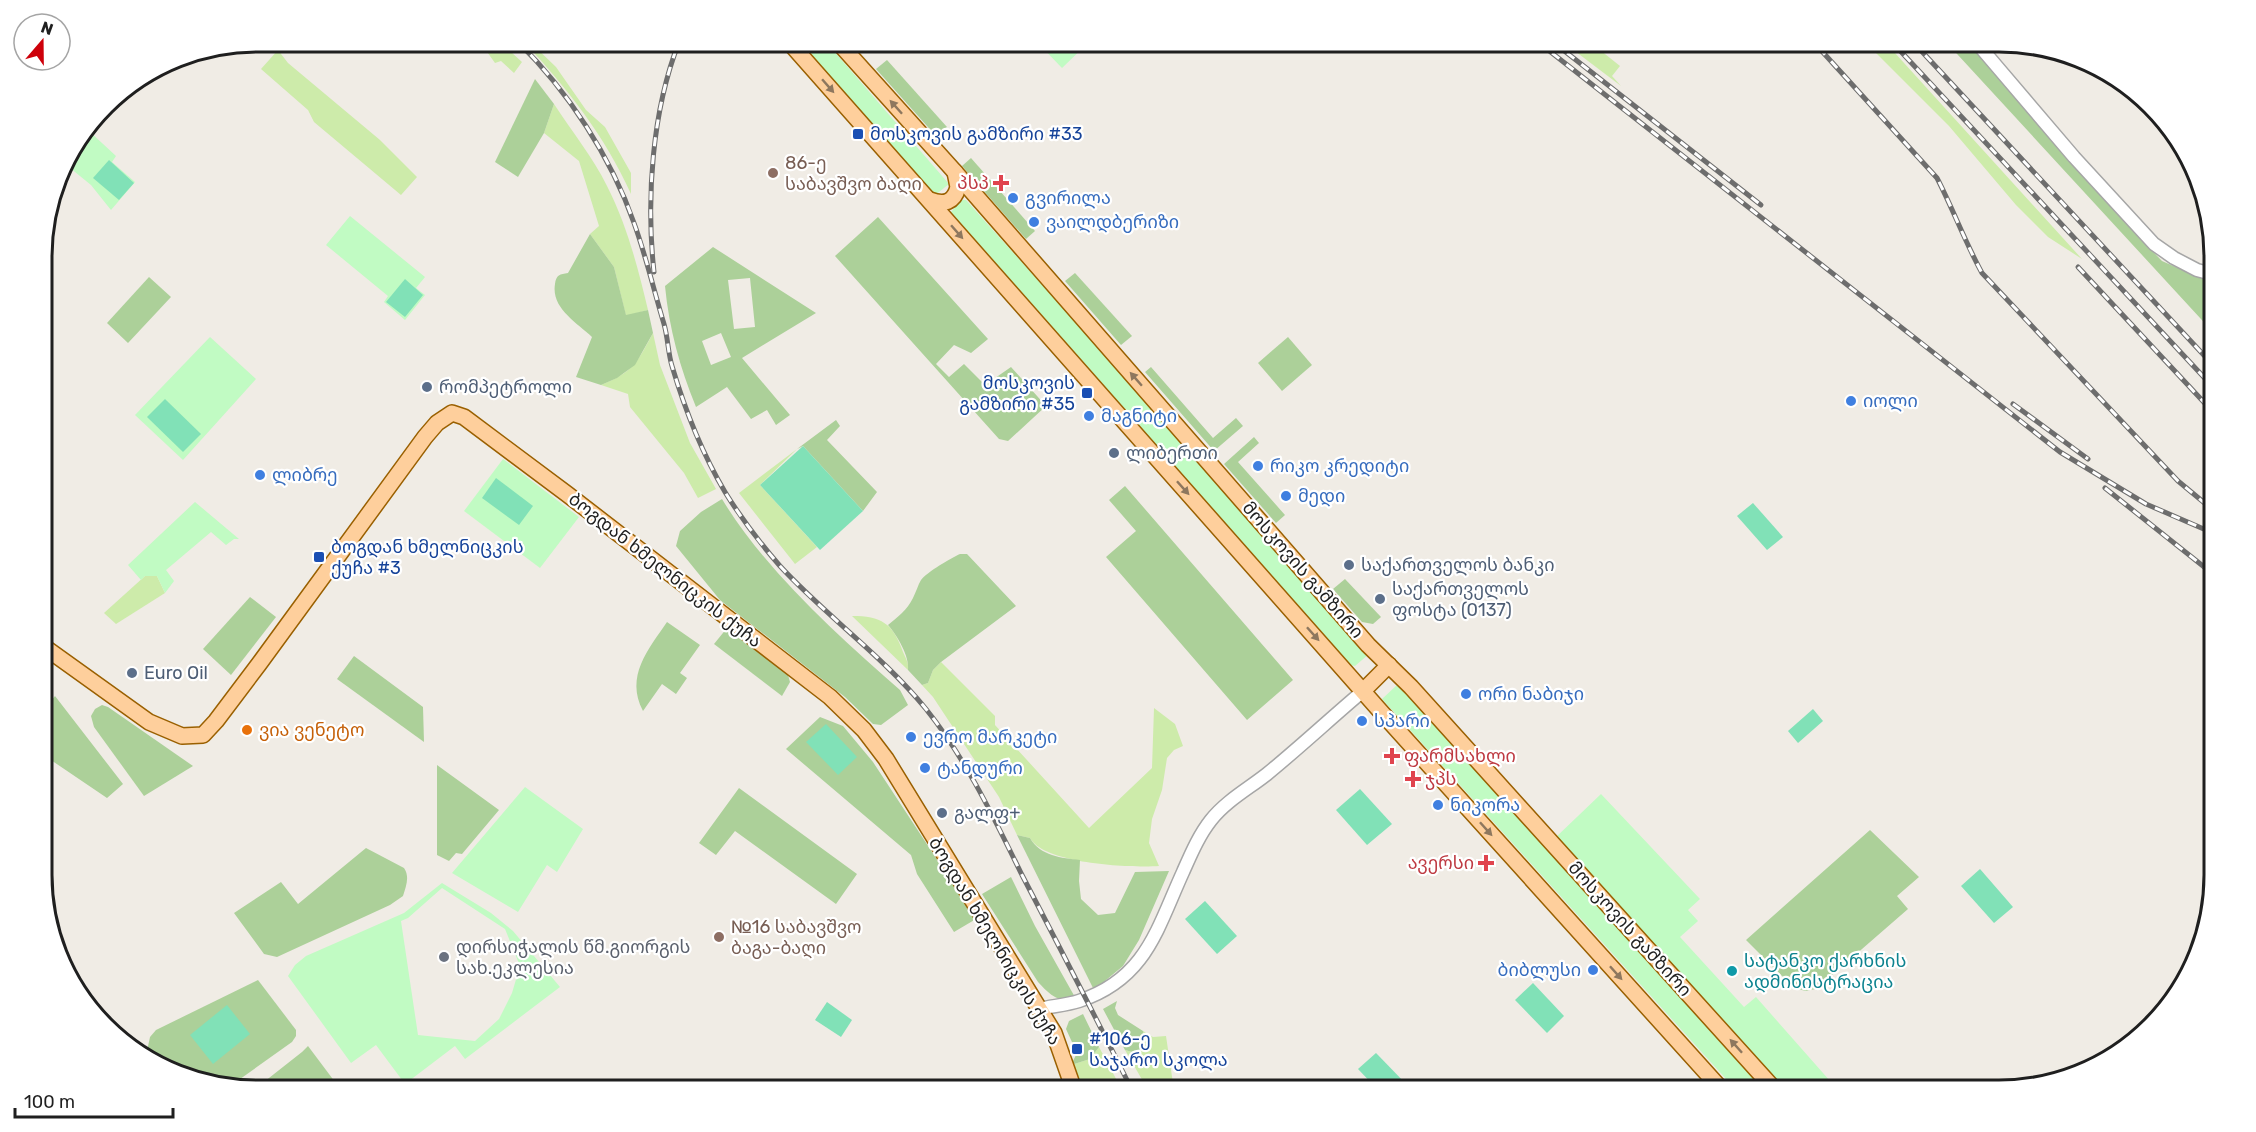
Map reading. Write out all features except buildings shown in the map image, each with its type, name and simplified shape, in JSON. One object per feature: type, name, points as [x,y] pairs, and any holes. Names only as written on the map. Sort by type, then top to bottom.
[{"type":"main road","name":"მოსკოვის გამზირი","points":[[798,52],[1363,690],[1712,1079]]},
{"type":"main road","name":"მოსკოვის გამზირი","points":[[847,52],[955,172],[1360,636],[1425,702],[1765,1079]]},
{"type":"main road","points":[[930,200],[940,204],[952,198],[958,187],[955,172]]},
{"type":"main road","name":"ბოგდან ხმელნიცკის ქუჩა","points":[[52,653],[149,722],[182,736],[203,735],[279,638],[425,436],[437,423],[452,413],[464,417],[567,494],[844,710],[886,759],[1054,1033],[1070,1080]]},
{"type":"main road","points":[[1363,690],[1389,665]]},
{"type":"street","points":[[1984,52],[2067,150],[2154,244],[2174,258],[2204,272]]},
{"type":"street","points":[[1039,1009],[1078,1002],[1107,989],[1137,964],[1149,947],[1190,855],[1211,820],[1224,805],[1307,741],[1363,690]]},
{"type":"green space","points":[[276,52],[280,52],[288,63],[380,140],[417,177],[401,195],[314,122],[308,110],[261,69]]},
{"type":"green space","points":[[487,52],[511,52],[522,62],[514,73],[501,61],[495,63]]},
{"type":"green space","points":[[533,52],[540,52],[556,67],[586,110],[605,127],[631,173],[631,194],[597,133],[555,77]]},
{"type":"green space","points":[[803,52],[835,52],[949,184],[934,196]]},
{"type":"green space","points":[[1047,52],[1079,52],[1062,68]]},
{"type":"green space","points":[[1576,52],[1602,52],[1620,66],[1612,76],[1621,86]]},
{"type":"green space","points":[[1875,52],[1894,52],[2082,259],[2048,237],[2016,205],[1949,126]]},
{"type":"green space","points":[[1955,52],[1977,52],[2162,261],[2204,279],[2204,322]]},
{"type":"green space","points":[[887,60],[947,127],[936,136],[876,69]]},
{"type":"green space","points":[[535,79],[554,104],[544,133],[518,177],[495,162]]},
{"type":"green space","points":[[554,104],[595,165],[614,201],[631,247],[648,310],[626,316],[614,267],[590,234],[599,226],[579,161],[544,133]]},
{"type":"green space","points":[[93,135],[116,156],[112,162],[135,182],[111,210],[91,185],[73,170]]},
{"type":"green space","points":[[971,158],[1035,231],[1026,239],[962,166]]},
{"type":"green space","points":[[109,160],[134,183],[119,200],[93,178]]},
{"type":"green space","points":[[961,200],[966,200],[1369,650],[1369,654],[1355,666],[1351,665],[951,212]]},
{"type":"green space","points":[[350,216],[425,277],[416,288],[425,295],[405,320],[384,302],[388,296],[326,245]]},
{"type":"green space","points":[[878,217],[988,339],[971,353],[954,345],[936,364],[949,377],[964,364],[985,385],[1011,367],[1046,406],[1008,441],[999,439],[835,256]]},
{"type":"green space","points":[[590,234],[614,267],[626,315],[648,310],[653,333],[635,365],[617,378],[601,385],[576,377],[592,337],[566,314],[555,293],[557,277],[568,273]]},
{"type":"green space","points":[[713,247],[816,313],[742,358],[790,415],[776,425],[767,410],[751,419],[727,387],[696,407],[676,348],[665,286]],"holes":[[[750,278],[755,327],[734,329],[728,280]],[[721,333],[731,357],[711,365],[702,341]]]},
{"type":"green space","points":[[1075,273],[1132,336],[1121,345],[1065,281]]},
{"type":"green space","points":[[149,277],[171,297],[128,343],[107,323]]},
{"type":"green space","points":[[405,279],[423,295],[405,317],[386,302]]},
{"type":"green space","points":[[653,333],[660,365],[690,443],[716,489],[698,498],[684,473],[630,407],[628,394],[601,385],[620,376],[633,365]]},
{"type":"green space","points":[[210,337],[256,379],[183,460],[135,415]]},
{"type":"green space","points":[[1288,337],[1312,365],[1282,391],[1258,363]]},
{"type":"green space","points":[[1151,367],[1213,438],[1236,418],[1243,426],[1214,451],[1145,372]]},
{"type":"green space","points":[[165,399],[201,434],[183,452],[147,417]]},
{"type":"green space","points":[[836,420],[840,426],[827,440],[877,492],[863,511],[803,446],[797,449]]},
{"type":"green space","points":[[1254,437],[1259,443],[1238,462],[1285,515],[1276,523],[1224,464]]},
{"type":"green space","points":[[803,446],[863,511],[820,550],[760,485]]},
{"type":"green space","points":[[797,449],[760,485],[817,547],[795,564],[739,493]]},
{"type":"green space","points":[[503,459],[579,517],[540,568],[464,511]]},
{"type":"green space","points":[[496,478],[533,506],[519,525],[482,498]]},
{"type":"green space","points":[[1125,486],[1293,680],[1247,720],[1106,557],[1136,531],[1109,500]]},
{"type":"green space","points":[[722,499],[739,525],[781,576],[828,625],[900,690],[908,705],[881,725],[873,724],[845,697],[720,600],[676,546],[680,531],[701,512]]},
{"type":"green space","points":[[195,502],[239,539],[234,539],[226,545],[211,532],[166,570],[174,581],[165,593],[157,576],[145,576],[141,580],[128,565]]},
{"type":"green space","points":[[1753,503],[1783,537],[1767,550],[1737,516]]},
{"type":"green space","points":[[960,554],[967,554],[1016,606],[941,662],[933,670],[928,683],[922,685],[908,670],[902,646],[888,625],[908,606],[924,577]]},
{"type":"green space","points":[[145,576],[157,576],[165,593],[116,624],[104,613]]},
{"type":"green space","points":[[1345,579],[1381,617],[1373,624],[1362,622],[1333,589]]},
{"type":"green space","points":[[250,597],[276,617],[231,675],[203,649]]},
{"type":"green space","points":[[852,616],[862,616],[885,623],[899,642],[907,661],[908,670]]},
{"type":"green space","points":[[667,622],[700,645],[680,673],[687,678],[676,694],[662,684],[643,711],[636,686],[638,675],[646,653]]},
{"type":"green space","points":[[727,628],[788,675],[790,682],[782,696],[714,644]]},
{"type":"green space","points":[[354,656],[423,707],[424,742],[337,679]]},
{"type":"green space","points":[[941,662],[995,716],[995,725],[1089,828],[1152,768],[1154,708],[1175,724],[1183,746],[1174,750],[1167,758],[1162,790],[1152,819],[1149,843],[1159,866],[1110,865],[1070,859],[1052,854],[1038,847],[1030,838],[1017,835],[999,797],[933,697],[922,685],[928,683],[933,670]]},
{"type":"green space","points":[[1397,685],[1400,685],[1759,1079],[1726,1079],[1382,699]]},
{"type":"green space","points":[[55,696],[123,784],[107,798],[52,761],[52,699]]},
{"type":"green space","points":[[102,705],[193,766],[144,796],[94,727],[91,716],[95,709]]},
{"type":"green space","points":[[1813,709],[1823,721],[1798,743],[1788,731]]},
{"type":"green space","points":[[820,717],[843,726],[873,762],[976,919],[954,932],[917,874],[911,855],[786,749]]},
{"type":"green space","points":[[826,724],[857,757],[838,775],[806,742]]},
{"type":"green space","points":[[437,765],[499,810],[462,854],[456,853],[449,861],[437,855]]},
{"type":"green space","points":[[525,787],[583,829],[557,872],[547,865],[518,912],[452,873]]},
{"type":"green space","points":[[739,788],[857,874],[836,904],[735,831],[716,855],[699,843]]},
{"type":"green space","points":[[1360,789],[1392,824],[1367,845],[1336,810]]},
{"type":"green space","points":[[1601,794],[1700,899],[1688,910],[1698,921],[1680,937],[1744,1007],[1756,997],[1828,1079],[1771,1079],[1555,838]]},
{"type":"green space","points":[[1870,830],[1919,877],[1897,896],[1908,909],[1816,989],[1805,991],[1793,987],[1746,940]]},
{"type":"green space","points":[[1017,835],[1030,838],[1040,849],[1052,855],[1080,860],[1081,899],[1098,915],[1115,913],[1135,872],[1169,871],[1139,940],[1123,966],[1094,990]]},
{"type":"green space","points":[[366,848],[406,871],[407,882],[403,896],[390,905],[277,957],[264,954],[234,913],[281,882],[298,904]]},
{"type":"green space","points":[[1980,869],[2013,907],[1994,923],[1961,886]]},
{"type":"green space","points":[[1011,877],[1035,926],[1076,999],[1060,999],[1050,994],[1038,982],[982,894]]},
{"type":"green space","points":[[442,883],[491,913],[513,931],[560,987],[465,1059],[455,1046],[410,1080],[402,1080],[376,1045],[351,1063],[288,976],[295,965],[306,956],[404,913]],"holes":[[[442,888],[505,929],[520,966],[512,993],[499,1019],[475,1041],[418,1035],[401,921],[408,918]]]},
{"type":"green space","points":[[1205,901],[1237,936],[1217,954],[1185,919]]},
{"type":"green space","points":[[258,980],[296,1030],[296,1036],[292,1042],[240,1079],[205,1073],[179,1064],[148,1047],[150,1037],[156,1030]]},
{"type":"green space","points":[[1533,983],[1564,1016],[1547,1033],[1515,1000]]},
{"type":"green space","points":[[1117,1001],[1115,1008],[1118,1015],[1143,1031],[1145,1046],[1136,1053],[1125,1050],[1103,1009]]},
{"type":"green space","points":[[827,1002],[852,1020],[841,1037],[815,1020]]},
{"type":"green space","points":[[227,1005],[250,1034],[213,1064],[190,1035]]},
{"type":"green space","points":[[1083,1014],[1099,1047],[1090,1059],[1071,1065],[1077,1053],[1066,1029],[1069,1021]]},
{"type":"green space","points":[[1143,1031],[1153,1037],[1166,1036],[1172,1079],[1142,1079],[1125,1050],[1136,1053],[1145,1046]]},
{"type":"green space","points":[[308,1046],[333,1080],[266,1080]]},
{"type":"green space","points":[[1099,1047],[1116,1080],[1076,1080],[1071,1065],[1090,1059]]},
{"type":"green space","points":[[1376,1053],[1402,1079],[1368,1079],[1358,1069]]},
{"type":"railway","points":[[527,52],[571,103],[600,150],[624,198],[642,248],[683,399],[702,447],[725,492],[751,530],[780,566],[892,671],[926,709],[954,748],[990,811],[1127,1080]]},
{"type":"railway","points":[[654,272],[651,215],[653,156],[663,97],[676,52]]},
{"type":"railway","points":[[1551,52],[2060,452],[2146,504],[2204,529]]},
{"type":"railway","points":[[1566,52],[1761,205]]},
{"type":"railway","points":[[1823,52],[1937,178],[1982,273],[2178,481],[2204,503]]},
{"type":"railway","points":[[1901,52],[2204,377]]},
{"type":"railway","points":[[1922,52],[2204,355]]},
{"type":"railway","points":[[2078,267],[2204,402]]},
{"type":"railway","points":[[2013,404],[2088,459]]},
{"type":"railway","points":[[2105,488],[2204,567]]},
{"type":"place","name":"მოსკოვის გამზირი #33","points":[[858,134]]},
{"type":"place","name":"86-ე საბავშვო ბაღი","points":[[773,173]]},
{"type":"place","name":"პსპ","points":[[1001,183]]},
{"type":"place","name":"გვირილა","points":[[1013,198]]},
{"type":"place","name":"ვაილდბერიზი","points":[[1034,222]]},
{"type":"place","name":"რომპეტროლი","points":[[427,387]]},
{"type":"place","name":"მოსკოვის გამზირი #35","points":[[1087,393]]},
{"type":"place","name":"იოლი","points":[[1851,401]]},
{"type":"place","name":"მაგნიტი","points":[[1089,416]]},
{"type":"place","name":"ლიბერთი","points":[[1114,453]]},
{"type":"place","name":"რიკო კრედიტი","points":[[1258,466]]},
{"type":"place","name":"ლიბრე","points":[[260,475]]},
{"type":"place","name":"მედი","points":[[1286,496]]},
{"type":"place","name":"ბოგდან ხმელნიცკის ქუჩა #3","points":[[319,557]]},
{"type":"place","name":"საქართველოს ბანკი","points":[[1349,565]]},
{"type":"place","name":"საქართველოს ფოსტა (0137)","points":[[1380,599]]},
{"type":"place","name":"Euro Oil","points":[[132,673]]},
{"type":"place","name":"ორი ნაბიჯი","points":[[1466,694]]},
{"type":"place","name":"სპარი","points":[[1362,721]]},
{"type":"place","name":"ვია ვენეტო","points":[[247,730]]},
{"type":"place","name":"ევრო მარკეტი","points":[[911,737]]},
{"type":"place","name":"ფარმსახლი","points":[[1392,756]]},
{"type":"place","name":"ტანდური","points":[[925,768]]},
{"type":"place","name":"ჯპს","points":[[1413,779]]},
{"type":"place","name":"ნიკორა","points":[[1438,805]]},
{"type":"place","name":"გალფ+","points":[[942,813]]},
{"type":"place","name":"ავერსი","points":[[1486,863]]},
{"type":"place","name":"№16 საბავშვო ბაგა-ბაღი","points":[[719,937]]},
{"type":"place","name":"დირსიჭალის წმ.გიორგის სახ.ეკლესია","points":[[444,957]]},
{"type":"place","name":"ბიბლუსი","points":[[1593,970]]},
{"type":"place","name":"სატანკო ქარხნის ადმინისტრაცია","points":[[1732,971]]},
{"type":"place","name":"#106-ე საჯარო სკოლა","points":[[1077,1049]]}]
